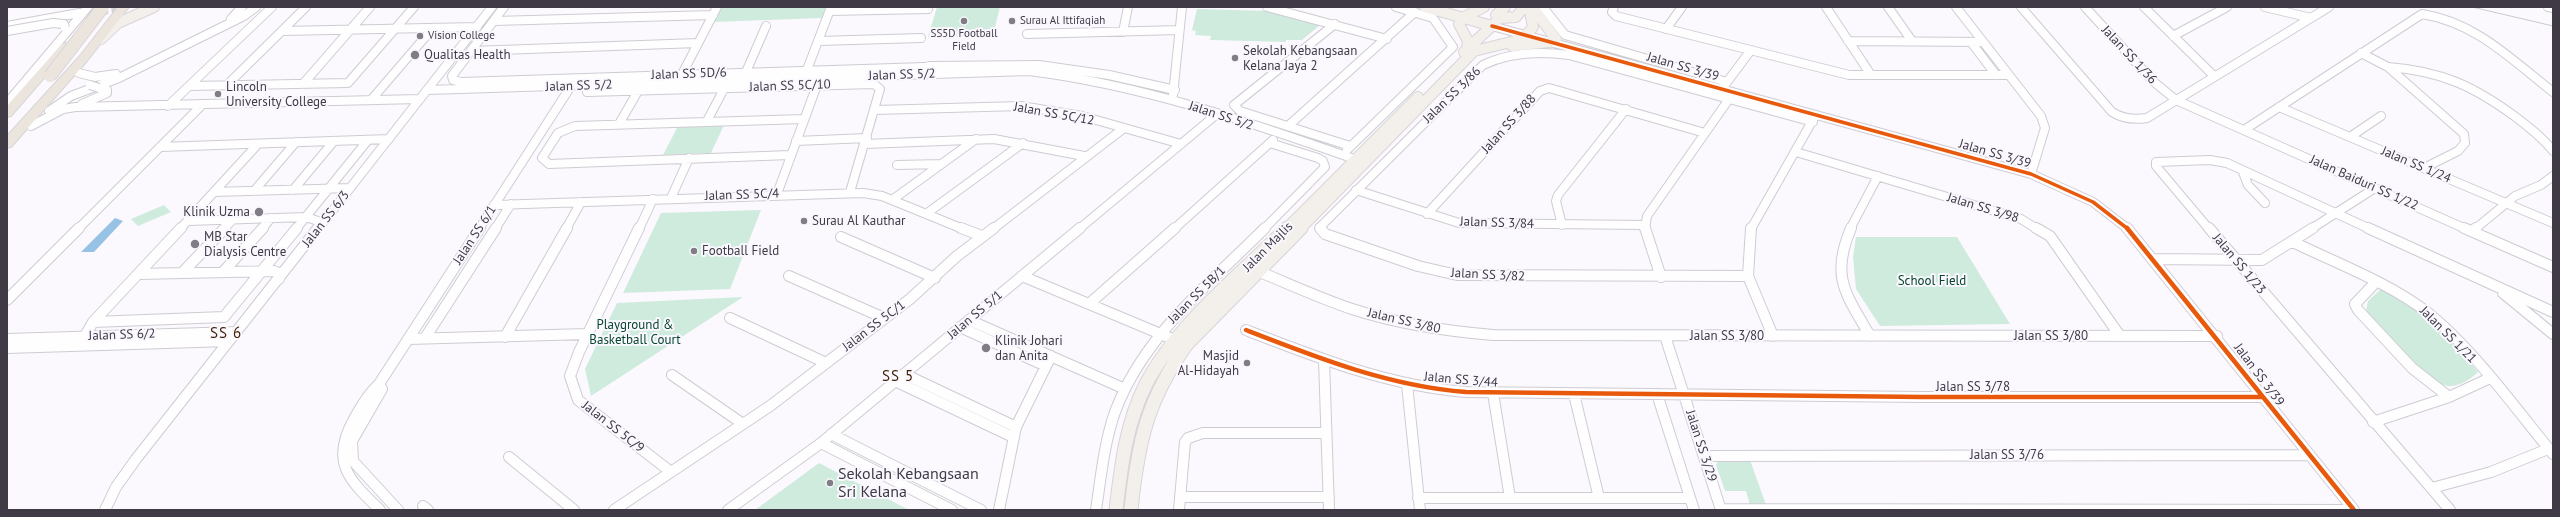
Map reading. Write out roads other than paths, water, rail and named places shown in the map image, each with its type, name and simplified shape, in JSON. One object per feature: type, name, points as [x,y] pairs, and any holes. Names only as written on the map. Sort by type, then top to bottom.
[{"type":"highway","points":[[7,113],[42,76],[97,7]]},
{"type":"highway","points":[[9,138],[55,76],[103,7]]},
{"type":"highway","points":[[7,122],[55,76],[111,7]]},
{"type":"highway","points":[[9,138],[83,59],[124,7]]},
{"type":"main road","points":[[96,43],[118,23],[154,7]]},
{"type":"main road","points":[[1425,7],[1444,8],[1465,16],[1494,24]]},
{"type":"main road","points":[[1470,50],[1468,41],[1459,24],[1465,16],[1484,7]]},
{"type":"main road","points":[[1505,7],[1497,12],[1496,15],[1500,18],[1516,17],[1524,7]]},
{"type":"main road","points":[[1470,50],[1520,40],[1529,34],[1533,27],[1531,7]]},
{"type":"main road","points":[[1470,50],[1552,41],[1531,7]]},
{"type":"main road","points":[[1444,8],[1470,50]]},
{"type":"main road","name":"Jalan Majlis","points":[[1116,510],[1126,441],[1132,418],[1146,384],[1175,340],[1252,269],[1494,24]]},
{"type":"main road","name":"Jalan Majlis","points":[[1131,510],[1140,441],[1158,386],[1187,344],[1252,269]]},
{"type":"street","points":[[7,96],[88,7]]},
{"type":"street","points":[[79,73],[95,77],[127,70],[227,21],[237,15],[242,7]]},
{"type":"street","points":[[31,126],[71,96],[119,78],[244,16],[256,7]]},
{"type":"street","points":[[168,106],[272,7]]},
{"type":"street","points":[[227,85],[306,7]]},
{"type":"street","points":[[303,84],[370,7]]},
{"type":"street","points":[[190,86],[348,83],[414,7]]},
{"type":"street","name":"Jalan SS 6/3","points":[[105,510],[116,487],[125,473],[492,7]]},
{"type":"street","points":[[472,50],[504,7]]},
{"type":"street","points":[[678,82],[717,7]]},
{"type":"street","points":[[1123,32],[1128,7]]},
{"type":"street","points":[[1169,100],[1175,90],[1182,7]]},
{"type":"street","points":[[1267,7],[1387,39]]},
{"type":"street","points":[[1341,155],[1452,50],[1453,45],[1433,18],[1396,7]]},
{"type":"street","points":[[1543,7],[1565,35],[1727,82]]},
{"type":"street","points":[[1614,7],[1612,12],[1616,16],[1850,75],[2008,75]]},
{"type":"street","points":[[1666,29],[1682,7]]},
{"type":"street","points":[[1826,7],[1871,75]]},
{"type":"street","points":[[1888,7],[1912,41]]},
{"type":"street","points":[[1956,7],[2041,116],[2045,128],[2031,174]]},
{"type":"street","points":[[2021,7],[2117,116],[2132,119],[2147,118],[2329,7]]},
{"type":"street","name":"Jalan SS 1/36","points":[[2085,7],[2154,82],[2176,100]]},
{"type":"street","points":[[2144,7],[2214,76]]},
{"type":"street","points":[[2173,36],[2227,7]]},
{"type":"street","points":[[2265,7],[2310,18]]},
{"type":"street","points":[[2548,7],[2553,8]]},
{"type":"street","points":[[804,78],[830,9],[928,9]]},
{"type":"street","points":[[1288,126],[1387,39],[1415,12]]},
{"type":"street","points":[[7,30],[74,14]]},
{"type":"street","points":[[7,30],[49,25],[74,14]]},
{"type":"street","points":[[58,17],[74,14]]},
{"type":"street","points":[[2244,130],[2418,15],[2431,14],[2469,27],[2553,92]]},
{"type":"street","points":[[494,21],[713,15]]},
{"type":"street","points":[[7,30],[58,23],[64,24],[65,28],[56,42],[7,103]]},
{"type":"street","points":[[1335,24],[1234,106],[1240,111],[1350,146]]},
{"type":"street","name":"Jalan SS 3/39","points":[[1494,24],[1722,89],[1814,119],[2031,174],[2064,187],[2112,215],[2126,226],[2217,336],[2262,397],[2354,510]]},
{"type":"street","points":[[282,31],[477,26]]},
{"type":"street","points":[[746,72],[766,26]]},
{"type":"street","points":[[371,100],[433,28]]},
{"type":"street","points":[[1027,34],[1179,30]]},
{"type":"street","points":[[818,41],[921,38]]},
{"type":"street","points":[[1848,41],[1982,42]]},
{"type":"street","points":[[1971,42],[1996,75]]},
{"type":"street","points":[[472,50],[698,44]]},
{"type":"street","name":"Jalan SS 5D/6","points":[[472,50],[452,76],[453,80],[461,82],[927,66],[1039,65],[1109,76],[1175,90]]},
{"type":"street","points":[[1722,89],[1751,50]]},
{"type":"street","name":"Jalan SS 3/86","points":[[1323,232],[1320,227],[1356,190],[1483,65],[1494,59],[1545,52],[1560,53],[1729,99],[1814,119]]},
{"type":"street","points":[[2361,53],[2388,67],[2456,126],[2466,139],[2458,151],[2424,168]]},
{"type":"street","points":[[76,107],[107,93],[107,90],[90,85],[77,78],[83,59]]},
{"type":"street","points":[[2388,67],[2445,71],[2493,99],[2534,131],[2553,151]]},
{"type":"street","name":"Jalan SS 5/2","points":[[427,90],[678,82],[726,85],[804,78],[1029,72],[1096,82],[1169,100],[1217,114],[1360,161]]},
{"type":"street","name":"Jalan SS 5C/10","points":[[587,92],[638,91],[726,85],[874,84],[880,89],[875,110]]},
{"type":"street","points":[[707,121],[726,85]]},
{"type":"street","points":[[777,194],[790,155],[817,85]]},
{"type":"street","name":"Jalan SS 6/1","points":[[380,510],[350,480],[342,464],[341,442],[370,391],[379,384],[571,86]]},
{"type":"street","name":"Jalan SS 3/88","points":[[1427,214],[1540,91],[1549,88],[1559,89],[1705,133]]},
{"type":"street","points":[[619,124],[638,91]]},
{"type":"street","points":[[9,138],[63,109],[76,107],[420,99]]},
{"type":"street","points":[[1661,277],[1644,225],[1647,216],[1729,99]]},
{"type":"street","name":"Jalan Baiduri SS 1/22","points":[[2176,100],[2553,267]]},
{"type":"street","points":[[7,300],[202,105]]},
{"type":"street","name":"Jalan SS 5C/12","points":[[875,110],[1021,106],[1082,116],[1181,144]]},
{"type":"street","name":"Jalan SS 1/24","points":[[2279,107],[2553,223]]},
{"type":"street","points":[[1562,225],[1556,200],[1558,195],[1626,109]]},
{"type":"street","points":[[850,192],[875,110]]},
{"type":"street","name":"Jalan SS 5/1","points":[[728,510],[820,443],[1217,114]]},
{"type":"street","points":[[2350,136],[2381,116]]},
{"type":"street","points":[[790,155],[548,164],[544,162],[542,158],[558,133],[565,128],[619,124],[804,119]]},
{"type":"street","points":[[1773,336],[1748,276],[1751,226],[1796,152],[1814,119]]},
{"type":"street","name":"Jalan SS 5C/1","points":[[614,510],[743,424],[826,364],[935,278],[957,256],[982,236],[1084,156],[1124,128]]},
{"type":"street","points":[[1089,304],[1279,134]]},
{"type":"street","points":[[160,147],[389,139]]},
{"type":"street","points":[[796,140],[866,141],[976,139],[1023,143],[1084,156]]},
{"type":"street","points":[[892,200],[976,139]]},
{"type":"street","points":[[93,322],[224,318],[368,140]]},
{"type":"street","points":[[293,190],[334,141]]},
{"type":"street","points":[[254,191],[296,142]]},
{"type":"street","points":[[926,214],[1023,143]]},
{"type":"street","name":"Jalan SS 5B/1","points":[[1096,510],[1105,452],[1115,413],[1125,389],[1160,333],[1325,167],[1323,161],[1318,158],[1270,143]]},
{"type":"street","points":[[85,336],[93,322],[258,144]]},
{"type":"street","name":"Jalan SS 3/98","points":[[1796,152],[2021,219],[2050,236],[2120,336]]},
{"type":"street","points":[[671,198],[689,158]]},
{"type":"street","name":"Jalan SS 1/23","points":[[2450,510],[2235,260],[2156,166],[2156,162],[2210,160],[2227,163],[2553,312]]},
{"type":"street","points":[[897,165],[902,167],[915,164],[941,164]]},
{"type":"street","points":[[2242,170],[2248,185],[2265,203]]},
{"type":"street","points":[[1870,336],[1844,288],[1840,264],[1844,242],[1878,176]]},
{"type":"street","points":[[2472,231],[2505,203],[2553,176]]},
{"type":"street","points":[[214,192],[350,188]]},
{"type":"street","points":[[2154,259],[2262,260],[2293,242],[2375,188]]},
{"type":"street","name":"Jalan SS 3/84","points":[[1356,190],[1458,223],[1644,225]]},
{"type":"street","name":"Jalan SS 5C/4","points":[[494,205],[850,192],[872,194],[892,200],[982,236]]},
{"type":"street","name":"Jalan SS 5C/9","points":[[653,199],[587,334],[570,376],[578,400],[671,472]]},
{"type":"street","points":[[505,337],[581,202]]},
{"type":"street","points":[[425,338],[511,204]]},
{"type":"street","points":[[188,221],[306,217],[318,221],[320,226]]},
{"type":"street","points":[[223,272],[271,218]]},
{"type":"street","points":[[182,273],[232,220]]},
{"type":"street","name":"Jalan SS 3/82","points":[[1323,232],[1418,266],[1457,275],[1661,277],[1748,276]]},
{"type":"street","points":[[841,237],[935,278]]},
{"type":"street","name":"Jalan SS 1/21","points":[[2293,242],[2414,302],[2427,312],[2445,328],[2490,378],[2551,451]]},
{"type":"street","points":[[2165,272],[2170,263],[2192,260]]},
{"type":"street","name":"Jalan SS 3/80","points":[[1252,269],[1350,308],[1398,322],[1438,330],[1493,335],[2217,336]]},
{"type":"street","points":[[138,274],[274,271],[278,273],[279,279]]},
{"type":"street","points":[[789,276],[884,318]]},
{"type":"street","points":[[1022,276],[1175,340]]},
{"type":"street","points":[[2375,283],[2358,299],[2355,304],[2358,310],[2412,368],[2449,397]]},
{"type":"street","points":[[2496,286],[2553,334]]},
{"type":"street","points":[[730,318],[826,364]]},
{"type":"street","points":[[969,320],[1125,389]]},
{"type":"street","points":[[960,327],[1046,366]]},
{"type":"street","name":"Jalan SS 3/44","points":[[1246,330],[1324,360],[1407,384],[1453,391],[1493,393],[1684,394]]},
{"type":"street","name":"Jalan SS 6/2","points":[[7,339],[236,332]]},
{"type":"street","points":[[408,339],[587,334]]},
{"type":"street","name":"Jalan SS 3/29","points":[[1665,336],[1721,510]]},
{"type":"street","name":"Jalan SS 6/2","points":[[7,348],[229,341]]},
{"type":"street","points":[[999,510],[1016,427],[1051,356]]},
{"type":"street","points":[[1324,360],[1329,510]]},
{"type":"street","points":[[904,374],[1016,427]]},
{"type":"street","points":[[672,376],[743,424]]},
{"type":"street","points":[[2373,422],[2449,397],[2490,378]]},
{"type":"street","points":[[895,381],[1013,437]]},
{"type":"street","name":"Jalan SS 6/1","points":[[379,384],[382,389],[352,441],[353,461],[398,510]]},
{"type":"street","points":[[1407,384],[1420,510]]},
{"type":"street","points":[[1493,393],[1510,498]]},
{"type":"street","points":[[1574,394],[1599,498]]},
{"type":"street","points":[[1657,394],[1694,510]]},
{"type":"street","name":"Jalan SS 3/78","points":[[1684,394],[1922,398],[2262,397]]},
{"type":"street","points":[[1179,510],[1184,442],[1188,438],[1203,433],[1326,433]]},
{"type":"street","points":[[831,434],[980,510]]},
{"type":"street","points":[[820,443],[952,510]]},
{"type":"street","points":[[2432,488],[2472,480],[2551,451]]},
{"type":"street","name":"Jalan SS 3/76","points":[[1704,456],[2310,455]]},
{"type":"street","points":[[509,457],[574,510]]},
{"type":"street","points":[[1180,497],[1329,498]]},
{"type":"street","points":[[1418,498],[1690,498]]},
{"type":"street","points":[[1721,510],[2354,510]]},
{"type":"water","points":[[115,218],[123,221],[94,252],[81,252]]},
{"type":"tunnel","points":[[76,16],[126,7]]},
{"type":"tram line","points":[[2472,7],[2553,26]]},
{"type":"place","name":"SS5D Football Field","points":[[964,21]]},
{"type":"place","name":"Surau Al Ittifaqiah","points":[[1012,21]]},
{"type":"place","name":"Vision College","points":[[420,36]]},
{"type":"place","name":"Qualitas Health","points":[[415,55]]},
{"type":"place","name":"Sekolah Kebangsaan Kelana Jaya 2","points":[[1235,58]]},
{"type":"place","name":"Lincoln University College","points":[[218,94]]},
{"type":"place","name":"Klinik Uzma","points":[[259,212]]},
{"type":"place","name":"Surau Al Kauthar","points":[[804,221]]},
{"type":"place","name":"MB Star Dialysis Centre","points":[[195,244]]},
{"type":"place","name":"Football Field","points":[[694,251]]},
{"type":"place","name":"Klinik Johari dan Anita","points":[[986,348]]},
{"type":"place","name":"Masjid Al-Hidayah","points":[[1247,363]]},
{"type":"place","name":"Sekolah Kebangsaan Sri Kelana","points":[[830,483]]},
{"type":"district","name":"SS 6","points":[[226,334]]},
{"type":"district","name":"SS 5","points":[[898,377]]},
{"type":"park label","name":"School Field","points":[[1932,281]]},
{"type":"park label","name":"Playground & Basketball Court","points":[[635,332]]}]
